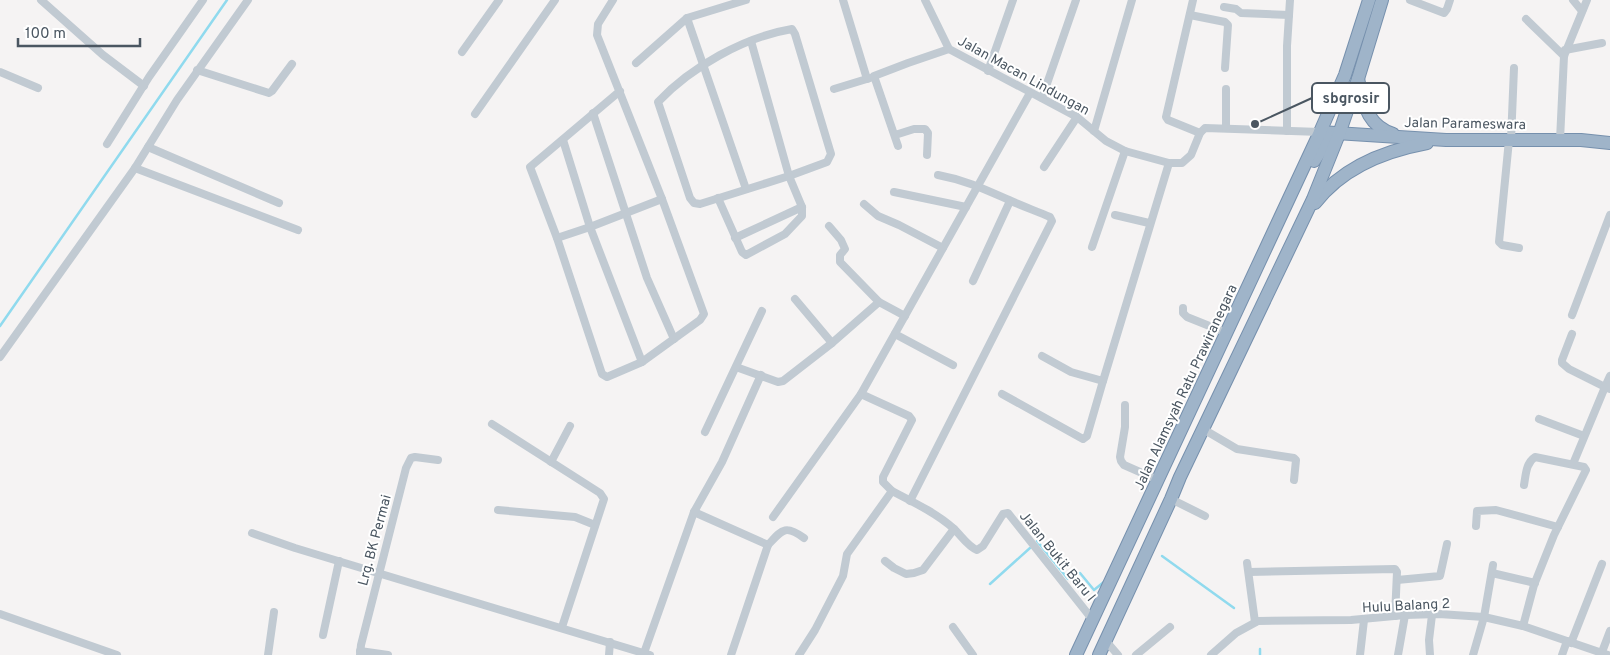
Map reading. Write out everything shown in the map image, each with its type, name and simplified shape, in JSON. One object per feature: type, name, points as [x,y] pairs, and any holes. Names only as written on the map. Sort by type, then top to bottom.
[{"type":"highway","name":"Jalan Alamsyah Ratu Prawiranegara","points":[[1076,655],[1320,132],[1345,75],[1369,0]]},
{"type":"highway","points":[[1099,655],[1172,499],[1180,477],[1313,199],[1339,134],[1382,0]]},
{"type":"highway","points":[[1358,78],[1364,104],[1372,120],[1386,131],[1409,138]]},
{"type":"highway","name":"Jalan Parameswara","points":[[1320,132],[1446,140],[1581,140],[1610,142]]},
{"type":"highway","points":[[1265,249],[1278,237],[1284,228],[1320,150],[1327,140],[1339,134]]},
{"type":"highway","points":[[1304,218],[1323,193],[1343,175],[1378,157],[1415,146],[1446,140]]},
{"type":"street","points":[[41,0],[104,55],[144,86]]},
{"type":"street","points":[[107,144],[203,0]]},
{"type":"street","points":[[0,357],[135,168],[197,70],[248,0]]},
{"type":"street","points":[[462,52],[500,0]]},
{"type":"street","points":[[475,114],[555,0]]},
{"type":"street","points":[[613,0],[596,28],[597,35],[620,91],[662,199],[704,314],[700,320],[642,362],[607,377],[602,374],[557,238],[530,167],[620,91]]},
{"type":"street","points":[[636,63],[687,18],[746,0]]},
{"type":"street","points":[[843,0],[898,146]]},
{"type":"street","name":"Jalan Macan Lindungan","points":[[925,0],[949,50],[1077,117],[1106,141],[1125,151],[1169,162]]},
{"type":"street","points":[[988,71],[1013,0]]},
{"type":"street","points":[[1042,98],[1076,0]]},
{"type":"street","points":[[1094,132],[1132,0]]},
{"type":"street","points":[[1193,0],[1166,117],[1168,120],[1200,134]]},
{"type":"street","points":[[1286,131],[1287,46],[1290,0]]},
{"type":"street","points":[[1410,0],[1444,13],[1450,0]]},
{"type":"street","points":[[1573,0],[1582,11]]},
{"type":"street","points":[[1560,140],[1565,53],[1587,0]]},
{"type":"street","points":[[1224,7],[1236,9],[1241,14],[1289,15]]},
{"type":"street","points":[[1190,15],[1225,22],[1228,26],[1225,68]]},
{"type":"street","points":[[687,18],[746,189]]},
{"type":"street","points":[[1526,19],[1565,53]]},
{"type":"street","points":[[790,29],[794,30],[831,154],[827,162],[700,204],[694,203],[690,198],[657,104],[703,64],[751,41],[790,29]]},
{"type":"street","points":[[718,198],[742,252],[747,255],[785,234],[802,217],[802,207],[789,176],[751,41]]},
{"type":"street","points":[[1565,53],[1602,43]]},
{"type":"street","points":[[834,89],[949,50]]},
{"type":"street","points":[[197,70],[267,93],[272,91],[292,64]]},
{"type":"street","points":[[1514,68],[1510,140],[1500,242],[1502,245],[1519,248]]},
{"type":"street","points":[[0,72],[38,88]]},
{"type":"street","points":[[1226,90],[1226,128]]},
{"type":"street","points":[[773,517],[861,394],[1030,93]]},
{"type":"street","points":[[593,113],[647,278],[674,339]]},
{"type":"street","points":[[1044,168],[1077,117]]},
{"type":"street","points":[[1002,394],[1084,439],[1087,436],[1149,223],[1169,162],[1182,163],[1188,159],[1205,128],[1320,132]]},
{"type":"street","points":[[894,135],[914,129],[924,129],[928,133],[927,155]]},
{"type":"street","points":[[563,140],[590,227],[642,362]]},
{"type":"street","points":[[148,147],[279,203]]},
{"type":"street","points":[[1092,247],[1125,151]]},
{"type":"street","points":[[135,168],[298,230]]},
{"type":"street","points":[[910,500],[1052,223],[1050,217],[978,186],[958,178],[938,175]]},
{"type":"street","points":[[894,192],[966,207]]},
{"type":"street","points":[[557,238],[626,214],[662,199]]},
{"type":"street","points":[[972,282],[1010,201]]},
{"type":"street","points":[[864,204],[878,216],[943,248]]},
{"type":"street","points":[[735,238],[802,207]]},
{"type":"street","points":[[1115,215],[1149,223]]},
{"type":"street","points":[[1572,316],[1610,215]]},
{"type":"street","points":[[829,226],[844,244],[845,250],[840,255],[840,262],[879,302],[905,316]]},
{"type":"street","points":[[795,299],[832,343]]},
{"type":"street","points":[[736,367],[780,382],[785,381],[879,302]]},
{"type":"street","points":[[1183,308],[1183,313],[1187,317],[1226,333]]},
{"type":"street","points":[[705,432],[762,311]]},
{"type":"street","points":[[895,334],[953,365]]},
{"type":"street","points":[[1572,334],[1562,357],[1562,363],[1569,369],[1608,388]]},
{"type":"street","points":[[1042,356],[1072,372],[1103,380]]},
{"type":"street","points":[[252,533],[647,654],[694,512],[722,462],[760,375]]},
{"type":"street","points":[[1573,464],[1584,436],[1608,388],[1610,376]]},
{"type":"street","points":[[799,655],[815,630],[843,576],[847,554],[892,491],[883,482],[883,477],[912,420],[909,416],[861,394]]},
{"type":"street","points":[[1125,405],[1126,418],[1121,461],[1124,465],[1158,480]]},
{"type":"street","points":[[1538,419],[1584,436]]},
{"type":"street","points":[[492,424],[602,496],[604,503],[595,525],[562,628]]},
{"type":"street","points":[[551,462],[570,426]]},
{"type":"street","points":[[1203,429],[1237,449],[1294,458],[1296,460],[1294,480]]},
{"type":"street","points":[[1523,626],[1535,583],[1558,527],[1586,470],[1584,467],[1536,456],[1528,466],[1524,485]]},
{"type":"street","name":"Lrg. BK Permai","points":[[360,653],[378,573],[406,468],[411,458],[438,460]]},
{"type":"street","name":"Jalan Bukit Baru I","points":[[892,491],[939,518],[954,529],[971,547],[978,550],[984,546],[1003,514],[1008,513],[1092,619]]},
{"type":"street","points":[[1172,499],[1204,516]]},
{"type":"street","points":[[498,510],[575,517],[595,525]]},
{"type":"street","points":[[1476,526],[1477,511],[1496,510],[1558,527]]},
{"type":"street","points":[[694,512],[768,545]]},
{"type":"street","points":[[731,655],[768,545],[783,530],[788,529],[795,531],[804,538]]},
{"type":"street","points":[[886,561],[894,568],[906,574],[914,574],[923,570],[954,529]]},
{"type":"street","points":[[1397,580],[1440,576],[1447,544]]},
{"type":"street","points":[[323,635],[339,561]]},
{"type":"street","points":[[1247,563],[1253,623]]},
{"type":"street","points":[[1562,655],[1602,564]]},
{"type":"street","points":[[1249,572],[1394,569],[1397,572],[1395,616]]},
{"type":"street","points":[[1473,655],[1484,617],[1492,569],[1535,583]]},
{"type":"street","points":[[268,655],[274,612]]},
{"type":"street","points":[[0,614],[117,655]]},
{"type":"street","points":[[1398,655],[1405,615]]},
{"type":"street","name":"Hulu Balang 2","points":[[1211,655],[1241,628],[1262,620],[1364,620],[1405,615],[1484,617],[1523,626],[1605,654]]},
{"type":"street","points":[[1430,655],[1428,640],[1432,615]]},
{"type":"street","points":[[1360,655],[1364,620]]},
{"type":"street","points":[[953,627],[973,655]]},
{"type":"street","points":[[1136,655],[1170,627]]},
{"type":"street","points":[[1605,654],[1610,630]]},
{"type":"street","points":[[1106,641],[1118,655]]},
{"type":"street","points":[[609,655],[610,642]]},
{"type":"street","points":[[360,653],[388,655]]},
{"type":"waterway","points":[[0,326],[227,0]]},
{"type":"waterway","points":[[1037,541],[1068,579],[1080,573],[1094,590],[1105,581]]},
{"type":"waterway","points":[[990,584],[1030,548]]},
{"type":"waterway","points":[[1162,556],[1234,608]]},
{"type":"waterway","points":[[1260,649],[1260,655]]},
{"type":"place","name":"sbgrosir","points":[[1255,124]]}]
